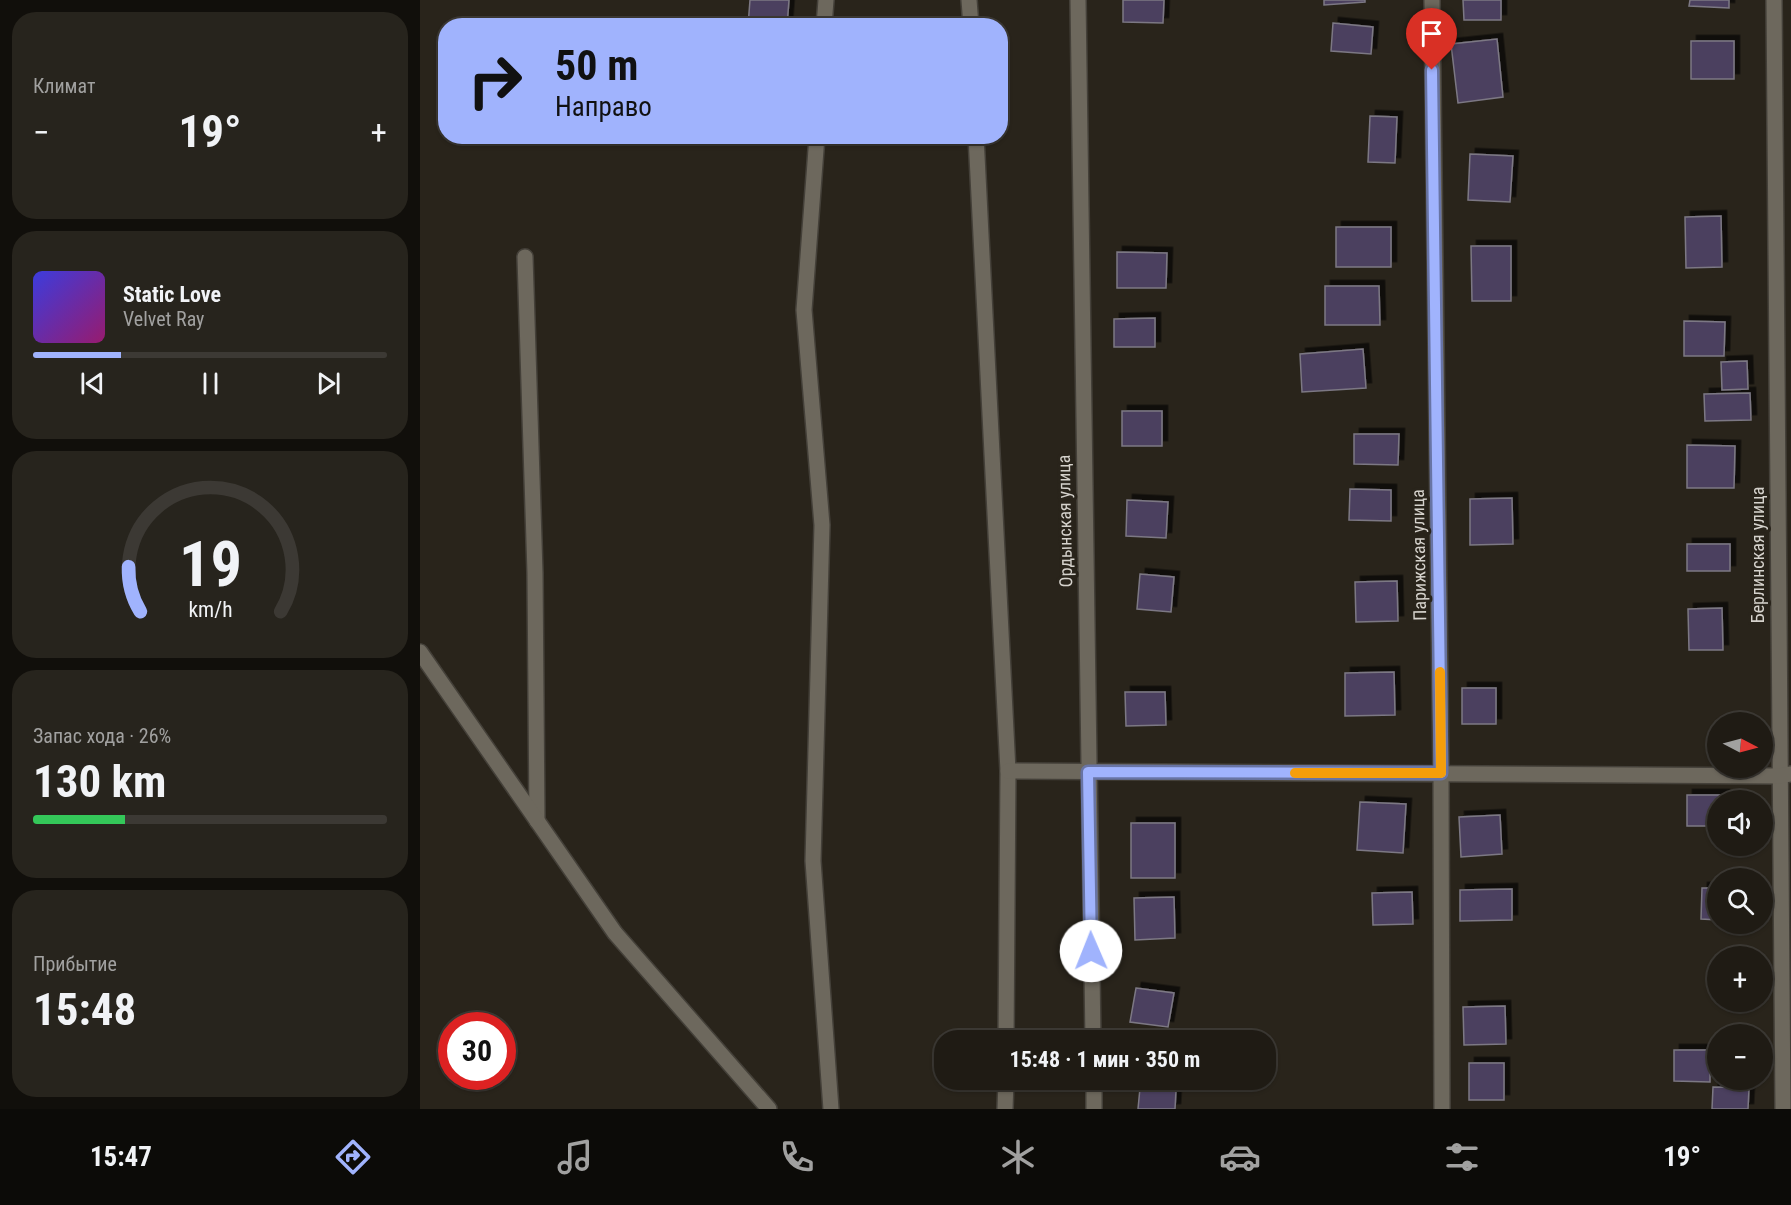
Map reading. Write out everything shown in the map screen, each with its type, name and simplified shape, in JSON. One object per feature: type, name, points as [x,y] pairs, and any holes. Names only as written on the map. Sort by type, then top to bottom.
[{"type":"street","points":[[825,18],[826,0]]},
{"type":"street","points":[[969,0],[970,18]]},
{"type":"street","name":"Ордынская улица","points":[[1078,0],[1093,1030]]},
{"type":"street","name":"Парижская улица","points":[[1432,0],[1441,773],[1442,1109]]},
{"type":"street","name":"Берлинская улица","points":[[1774,0],[1785,775],[1782,1109]]},
{"type":"street","points":[[816,144],[804,310],[822,525],[813,861],[831,1109]]},
{"type":"street","points":[[976,144],[1008,771],[1006,1030]]},
{"type":"street","points":[[525,257],[536,573],[537,821]]},
{"type":"street","points":[[420,652],[615,933],[769,1109]]},
{"type":"street","points":[[1008,771],[1785,775]]},
{"type":"street","points":[[1005,1109],[1006,1090]]},
{"type":"street","points":[[1094,1090],[1094,1109]]},
{"type":"building","points":[[750,0],[789,0],[788,18],[749,18]]},
{"type":"building","points":[[1123,0],[1164,0],[1163,23],[1123,22]]},
{"type":"building","points":[[1324,0],[1365,0],[1365,2],[1324,5]]},
{"type":"building","points":[[1463,0],[1501,0],[1501,20],[1464,20]]},
{"type":"building","points":[[1690,0],[1729,0],[1729,8],[1689,6]]},
{"type":"building","points":[[1333,23],[1373,27],[1371,54],[1331,51]]},
{"type":"building","points":[[1497,39],[1503,97],[1458,103],[1451,44]]},
{"type":"building","points":[[1691,41],[1734,41],[1734,79],[1691,79]]},
{"type":"building","points":[[1370,116],[1397,117],[1395,163],[1368,162]]},
{"type":"building","points":[[1470,154],[1513,156],[1510,202],[1468,200]]},
{"type":"building","points":[[1721,216],[1722,267],[1686,268],[1685,217]]},
{"type":"building","points":[[1336,227],[1391,227],[1391,267],[1336,267]]},
{"type":"building","points":[[1471,246],[1511,246],[1511,301],[1472,301]]},
{"type":"building","points":[[1117,252],[1167,253],[1166,288],[1117,288]]},
{"type":"building","points":[[1325,286],[1379,286],[1380,325],[1325,325]]},
{"type":"building","points":[[1155,318],[1155,347],[1114,347],[1114,319]]},
{"type":"building","points":[[1684,321],[1725,322],[1724,356],[1684,356]]},
{"type":"building","points":[[1363,349],[1366,388],[1302,392],[1300,354]]},
{"type":"building","points":[[1747,361],[1748,389],[1722,390],[1721,362]]},
{"type":"building","points":[[1750,393],[1751,420],[1705,421],[1704,394]]},
{"type":"building","points":[[1122,411],[1162,411],[1162,446],[1122,446]]},
{"type":"building","points":[[1354,434],[1399,434],[1398,465],[1354,464]]},
{"type":"building","points":[[1687,445],[1735,446],[1734,488],[1687,488]]},
{"type":"building","points":[[1350,489],[1391,490],[1391,521],[1349,520]]},
{"type":"building","points":[[1512,498],[1513,544],[1470,545],[1470,499]]},
{"type":"building","points":[[1127,500],[1168,502],[1166,538],[1126,536]]},
{"type":"building","points":[[1687,544],[1730,544],[1730,571],[1687,571]]},
{"type":"building","points":[[1140,574],[1174,577],[1171,612],[1137,609]]},
{"type":"building","points":[[1397,581],[1398,621],[1356,622],[1355,582]]},
{"type":"building","points":[[1722,608],[1723,650],[1689,650],[1688,609]]},
{"type":"building","points":[[1394,672],[1395,715],[1345,716],[1345,673]]},
{"type":"building","points":[[1462,688],[1496,688],[1496,724],[1462,724]]},
{"type":"building","points":[[1125,692],[1165,692],[1166,725],[1126,726]]},
{"type":"building","points":[[1687,795],[1707,795],[1707,826],[1687,826]]},
{"type":"building","points":[[1360,802],[1406,804],[1403,853],[1357,850]]},
{"type":"building","points":[[1500,815],[1502,854],[1461,857],[1459,817]]},
{"type":"building","points":[[1131,823],[1175,823],[1175,878],[1131,878]]},
{"type":"building","points":[[1702,888],[1707,888],[1707,919],[1701,919]]},
{"type":"building","points":[[1512,889],[1512,920],[1460,921],[1460,890]]},
{"type":"building","points":[[1412,892],[1413,924],[1373,925],[1372,893]]},
{"type":"building","points":[[1174,897],[1175,938],[1135,940],[1134,898]]},
{"type":"building","points":[[1136,988],[1174,993],[1168,1027],[1130,1022]]},
{"type":"building","points":[[1505,1006],[1506,1044],[1464,1045],[1463,1007]]},
{"type":"building","points":[[1674,1050],[1707,1050],[1707,1082],[1674,1081]]},
{"type":"building","points":[[1469,1063],[1504,1063],[1504,1100],[1469,1100]]},
{"type":"building","points":[[1140,1090],[1176,1090],[1175,1109],[1138,1109]]},
{"type":"building","points":[[1713,1090],[1749,1090],[1748,1109],[1712,1109]]},
{"type":"slow traffic","points":[[1295,773],[1441,773],[1440,672]]},
{"type":"route","points":[[1091,951],[1088,772],[1441,773],[1432,70]]}]
